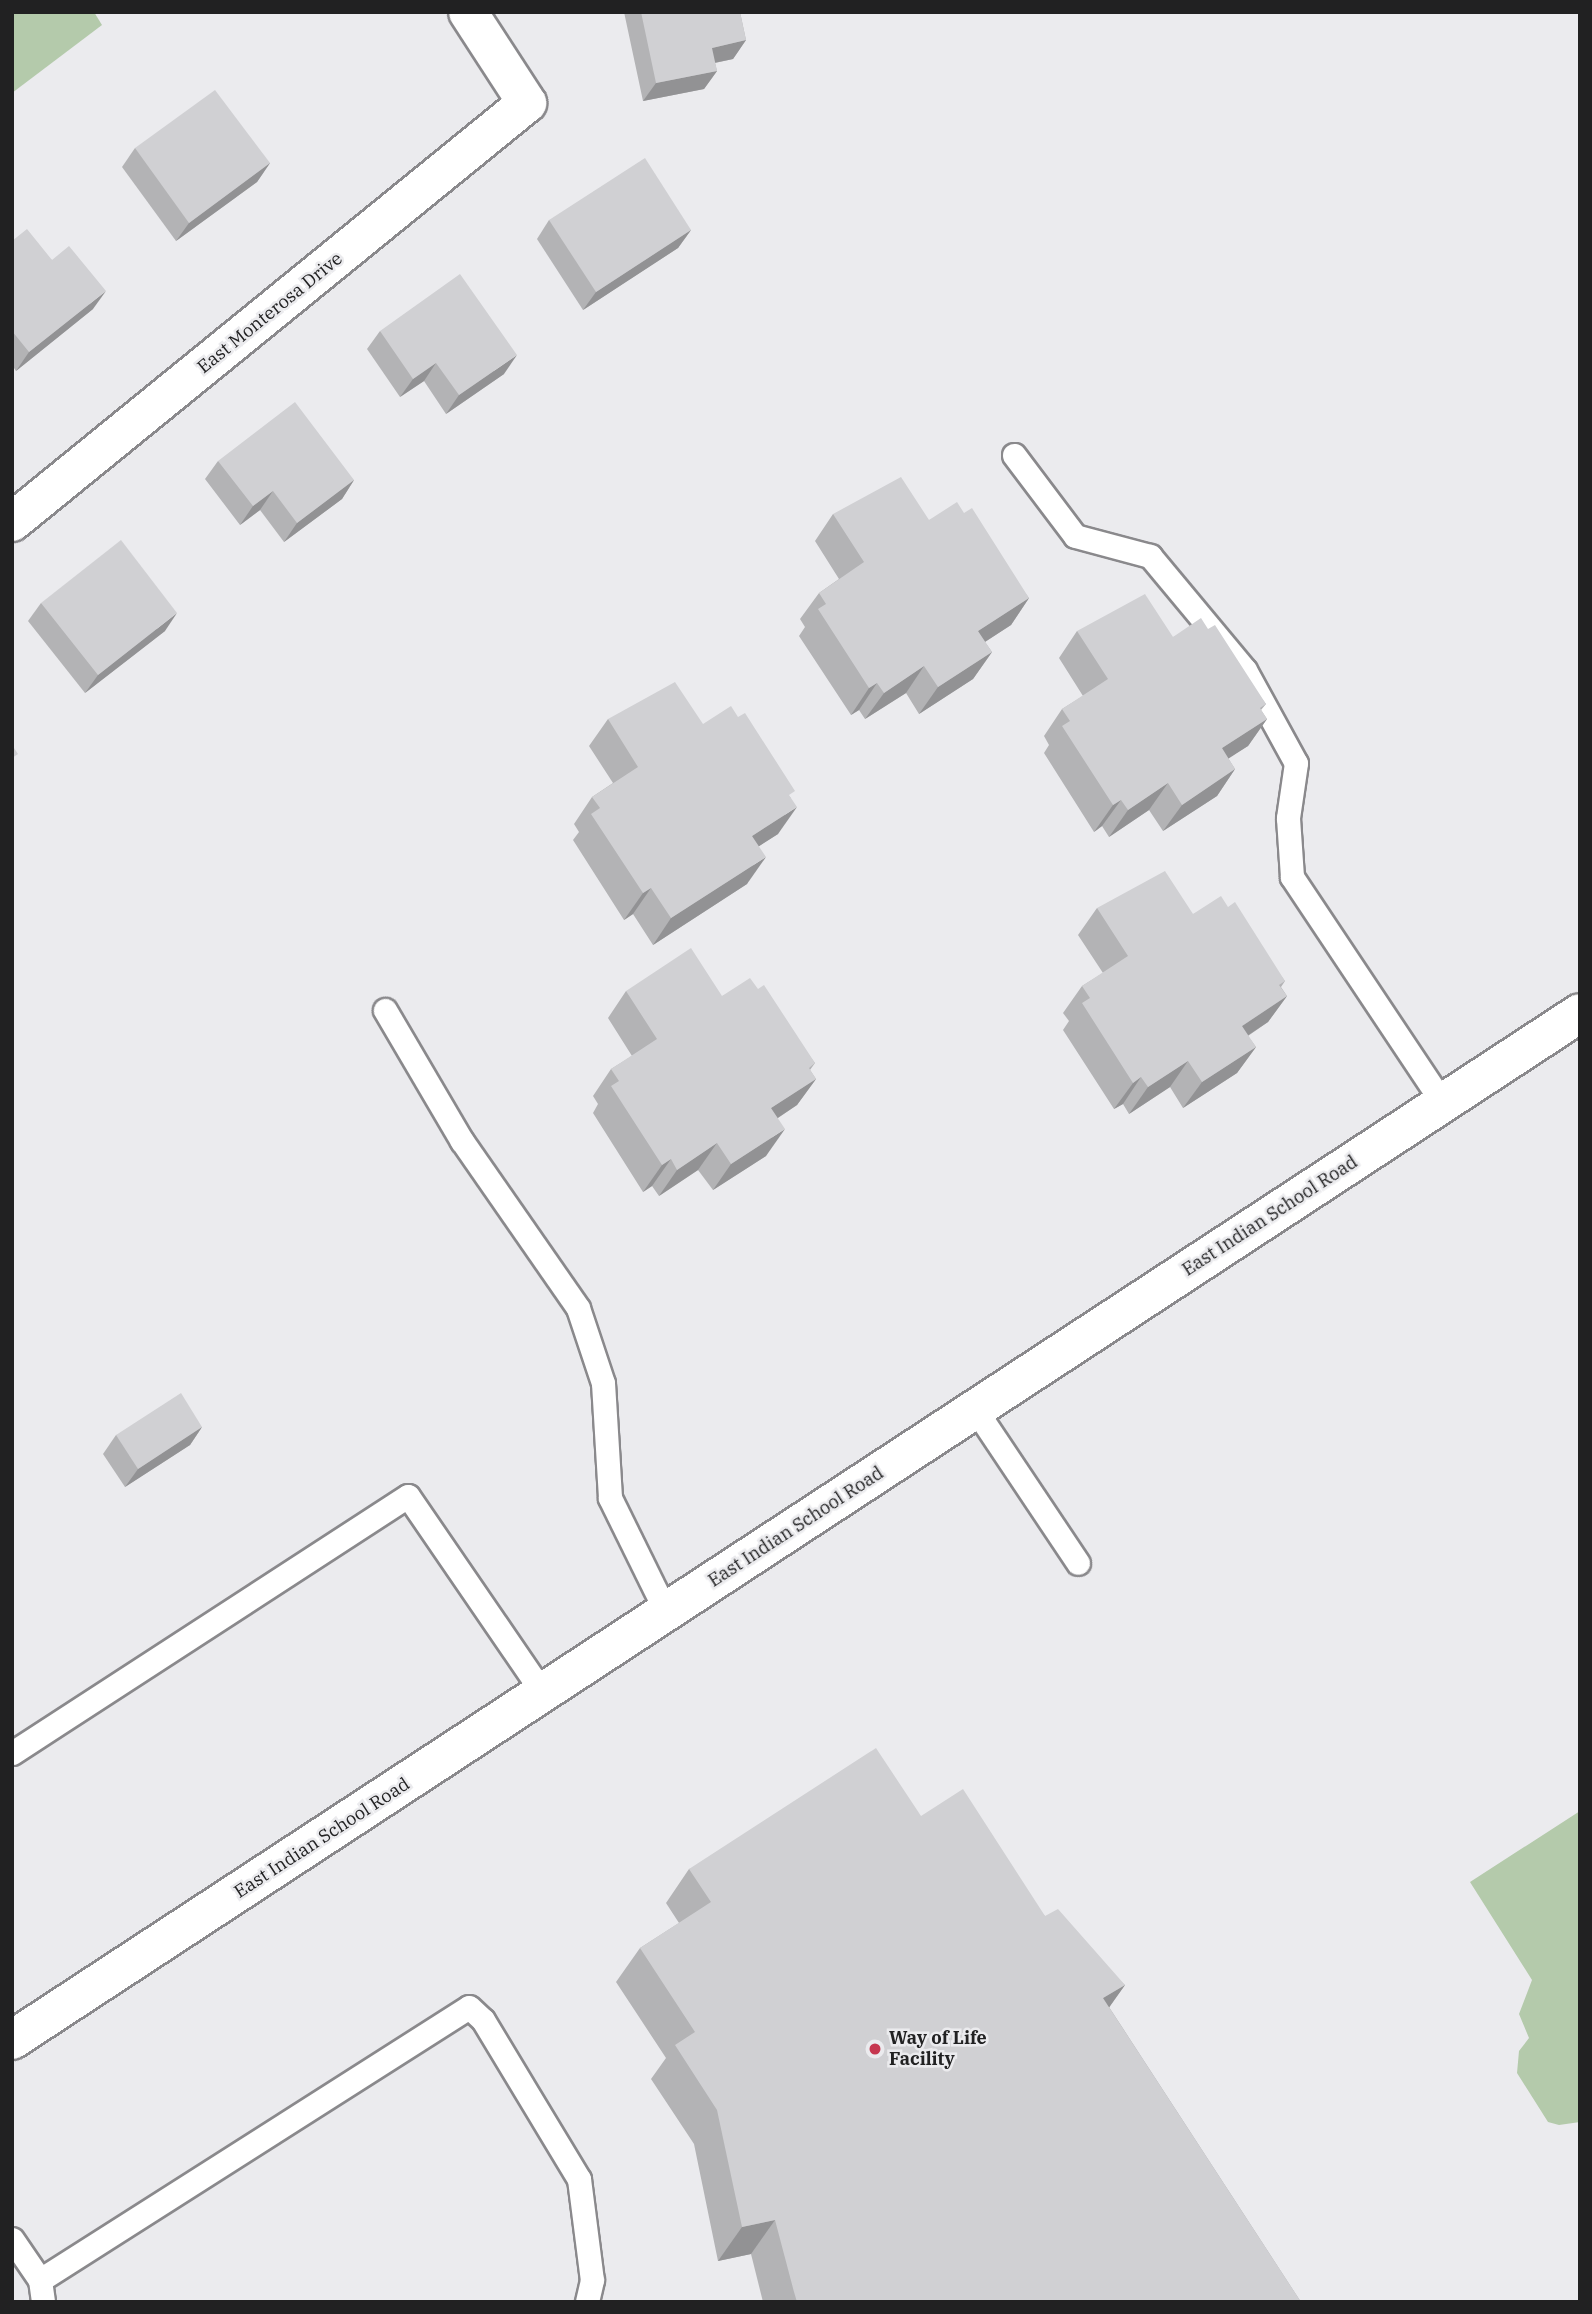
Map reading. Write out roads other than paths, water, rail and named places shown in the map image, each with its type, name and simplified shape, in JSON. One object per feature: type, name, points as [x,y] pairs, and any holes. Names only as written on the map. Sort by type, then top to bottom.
[{"type":"street","name":"East Monterosa Drive","points":[[12,522],[527,103],[468,12]]},
{"type":"street","name":"East Indian School Road","points":[[12,2040],[1580,1013]]},
{"type":"lane","points":[[1014,455],[1074,536],[1150,556],[1245,670],[1296,763],[1288,818],[1292,877],[1443,1103]]},
{"type":"lane","points":[[385,1010],[462,1141],[578,1308],[603,1383],[610,1498],[666,1612]]},
{"type":"lane","points":[[975,1409],[1078,1563]]},
{"type":"lane","points":[[12,1752],[408,1496],[543,1693]]},
{"type":"lane","points":[[12,2239],[41,2291],[469,2007],[484,2020],[579,2179],[592,2280],[587,2302]]},
{"type":"place","name":"Way of Life Facility","points":[[875,2049]]}]
